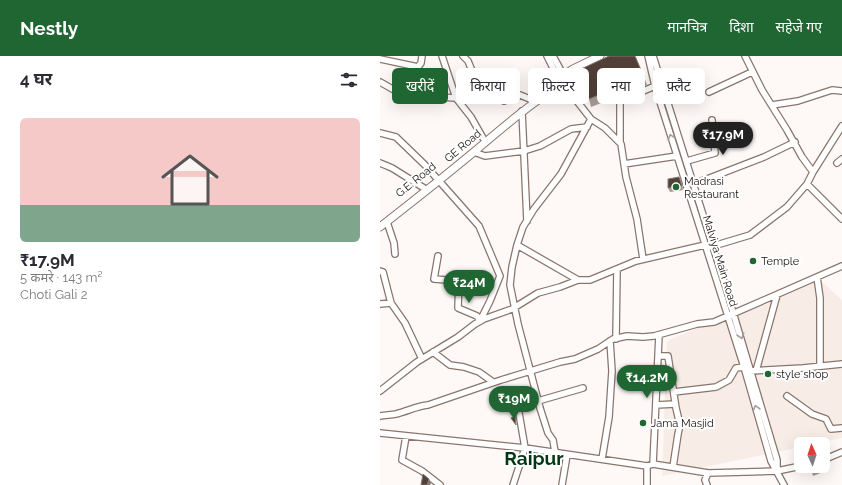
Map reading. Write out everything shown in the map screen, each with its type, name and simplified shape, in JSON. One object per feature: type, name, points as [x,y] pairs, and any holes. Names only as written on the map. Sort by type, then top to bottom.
[{"type":"main road","points":[[578,68],[602,59]]},
{"type":"main road","points":[[586,68],[602,59]]},
{"type":"main road","name":"G.E. Road","points":[[383,222],[528,103]]},
{"type":"main road","name":"GE Road","points":[[380,227],[383,222],[474,152],[528,104]]},
{"type":"street","points":[[380,59],[418,67],[421,63],[422,56]]},
{"type":"street","points":[[380,82],[403,95],[456,98],[442,56]]},
{"type":"street","points":[[463,56],[468,61],[471,68]]},
{"type":"street","points":[[547,56],[552,67]]},
{"type":"street","points":[[553,56],[559,67],[563,69],[580,66]]},
{"type":"street","name":"Malviya Main Road","points":[[648,56],[653,77]]},
{"type":"street","points":[[745,56],[752,72],[812,172]]},
{"type":"street","name":"Malviya Main Road","points":[[654,58],[734,314],[771,461],[784,485]]},
{"type":"street","points":[[709,92],[752,72]]},
{"type":"street","points":[[643,259],[637,219],[631,198],[620,142],[620,101],[653,87]]},
{"type":"street","points":[[772,105],[798,101],[832,90],[842,91]]},
{"type":"street","points":[[461,104],[484,138]]},
{"type":"street","points":[[580,104],[591,119],[605,128],[620,142]]},
{"type":"street","name":"Malviya Main Road","points":[[661,104],[727,316],[749,370]]},
{"type":"street","points":[[522,111],[527,221]]},
{"type":"street","points":[[555,452],[553,440],[548,433],[530,372],[510,285],[512,267],[523,227],[534,209],[561,174],[591,119]]},
{"type":"street","points":[[687,161],[715,153],[712,120]]},
{"type":"street","points":[[380,391],[422,359],[458,337],[480,321],[515,306],[538,293],[578,280],[590,280],[617,268],[643,259],[714,246],[750,235],[787,207],[807,184],[812,172],[842,126]]},
{"type":"street","points":[[474,152],[485,156],[524,151],[540,146],[571,129],[587,127]]},
{"type":"street","points":[[380,133],[396,137],[437,179],[479,226],[500,276],[510,285]]},
{"type":"street","points":[[694,184],[764,157],[795,142]]},
{"type":"street","points":[[624,164],[677,156]]},
{"type":"street","points":[[837,163],[842,159]]},
{"type":"street","points":[[380,163],[392,168],[424,188]]},
{"type":"street","points":[[807,184],[842,219]]},
{"type":"street","points":[[383,222],[394,243],[395,254]]},
{"type":"street","points":[[517,245],[578,280]]},
{"type":"street","points":[[438,256],[434,279],[459,281],[458,308],[477,316],[480,321]]},
{"type":"street","points":[[380,416],[398,414],[409,409],[414,409],[417,406],[428,405],[493,382],[575,359],[598,349],[613,340],[627,336],[643,337],[659,335],[698,324],[714,322],[842,266]]},
{"type":"street","points":[[602,459],[609,417],[617,268]]},
{"type":"street","points":[[380,272],[383,272],[392,303],[405,323],[422,359]]},
{"type":"street","points":[[480,321],[500,276]]},
{"type":"street","points":[[817,277],[820,298],[820,366]]},
{"type":"street","points":[[749,370],[777,295]]},
{"type":"street","points":[[380,304],[392,303]]},
{"type":"street","points":[[647,485],[656,405],[659,335]]},
{"type":"street","points":[[433,352],[450,365],[464,367],[479,372],[493,382]]},
{"type":"street","points":[[659,356],[668,356],[675,404],[680,425],[673,467]]},
{"type":"street","points":[[674,392],[716,387],[730,380],[736,368],[749,370],[842,364]]},
{"type":"street","points":[[538,401],[583,388]]},
{"type":"street","points":[[787,396],[812,414],[826,419],[831,428],[842,428]]},
{"type":"street","points":[[656,405],[675,404]]},
{"type":"street","points":[[513,485],[525,448],[519,413]]},
{"type":"street","points":[[380,433],[525,448],[567,455],[673,467],[708,473],[777,471],[794,467]]},
{"type":"street","points":[[406,436],[402,460],[422,471],[432,483],[440,485]]},
{"type":"street","points":[[830,457],[842,452]]},
{"type":"street","points":[[562,485],[567,455]]},
{"type":"street","points":[[707,485],[705,480],[708,473]]},
{"type":"shaded area","points":[[817,277],[842,300],[842,438],[830,441],[830,437],[794,437],[794,448],[662,476],[667,341]]},
{"type":"building","points":[[609,56],[635,56],[640,68],[597,68],[597,96],[589,99],[589,68],[583,68]]},
{"type":"building","points":[[679,177],[682,186],[668,188],[668,179]]},
{"type":"building","points":[[515,416],[516,425],[511,418]]},
{"type":"building","points":[[423,474],[429,479],[427,485],[421,485]]},
{"type":"place","name":"Madrasi Restaurant","points":[[676,187]]},
{"type":"place","name":"Temple","points":[[753,261]]},
{"type":"place","name":"style shop","points":[[768,374]]},
{"type":"place","name":"Jama Masjid","points":[[643,423]]},
{"type":"district","name":"Raipur","points":[[534,458]]}]
